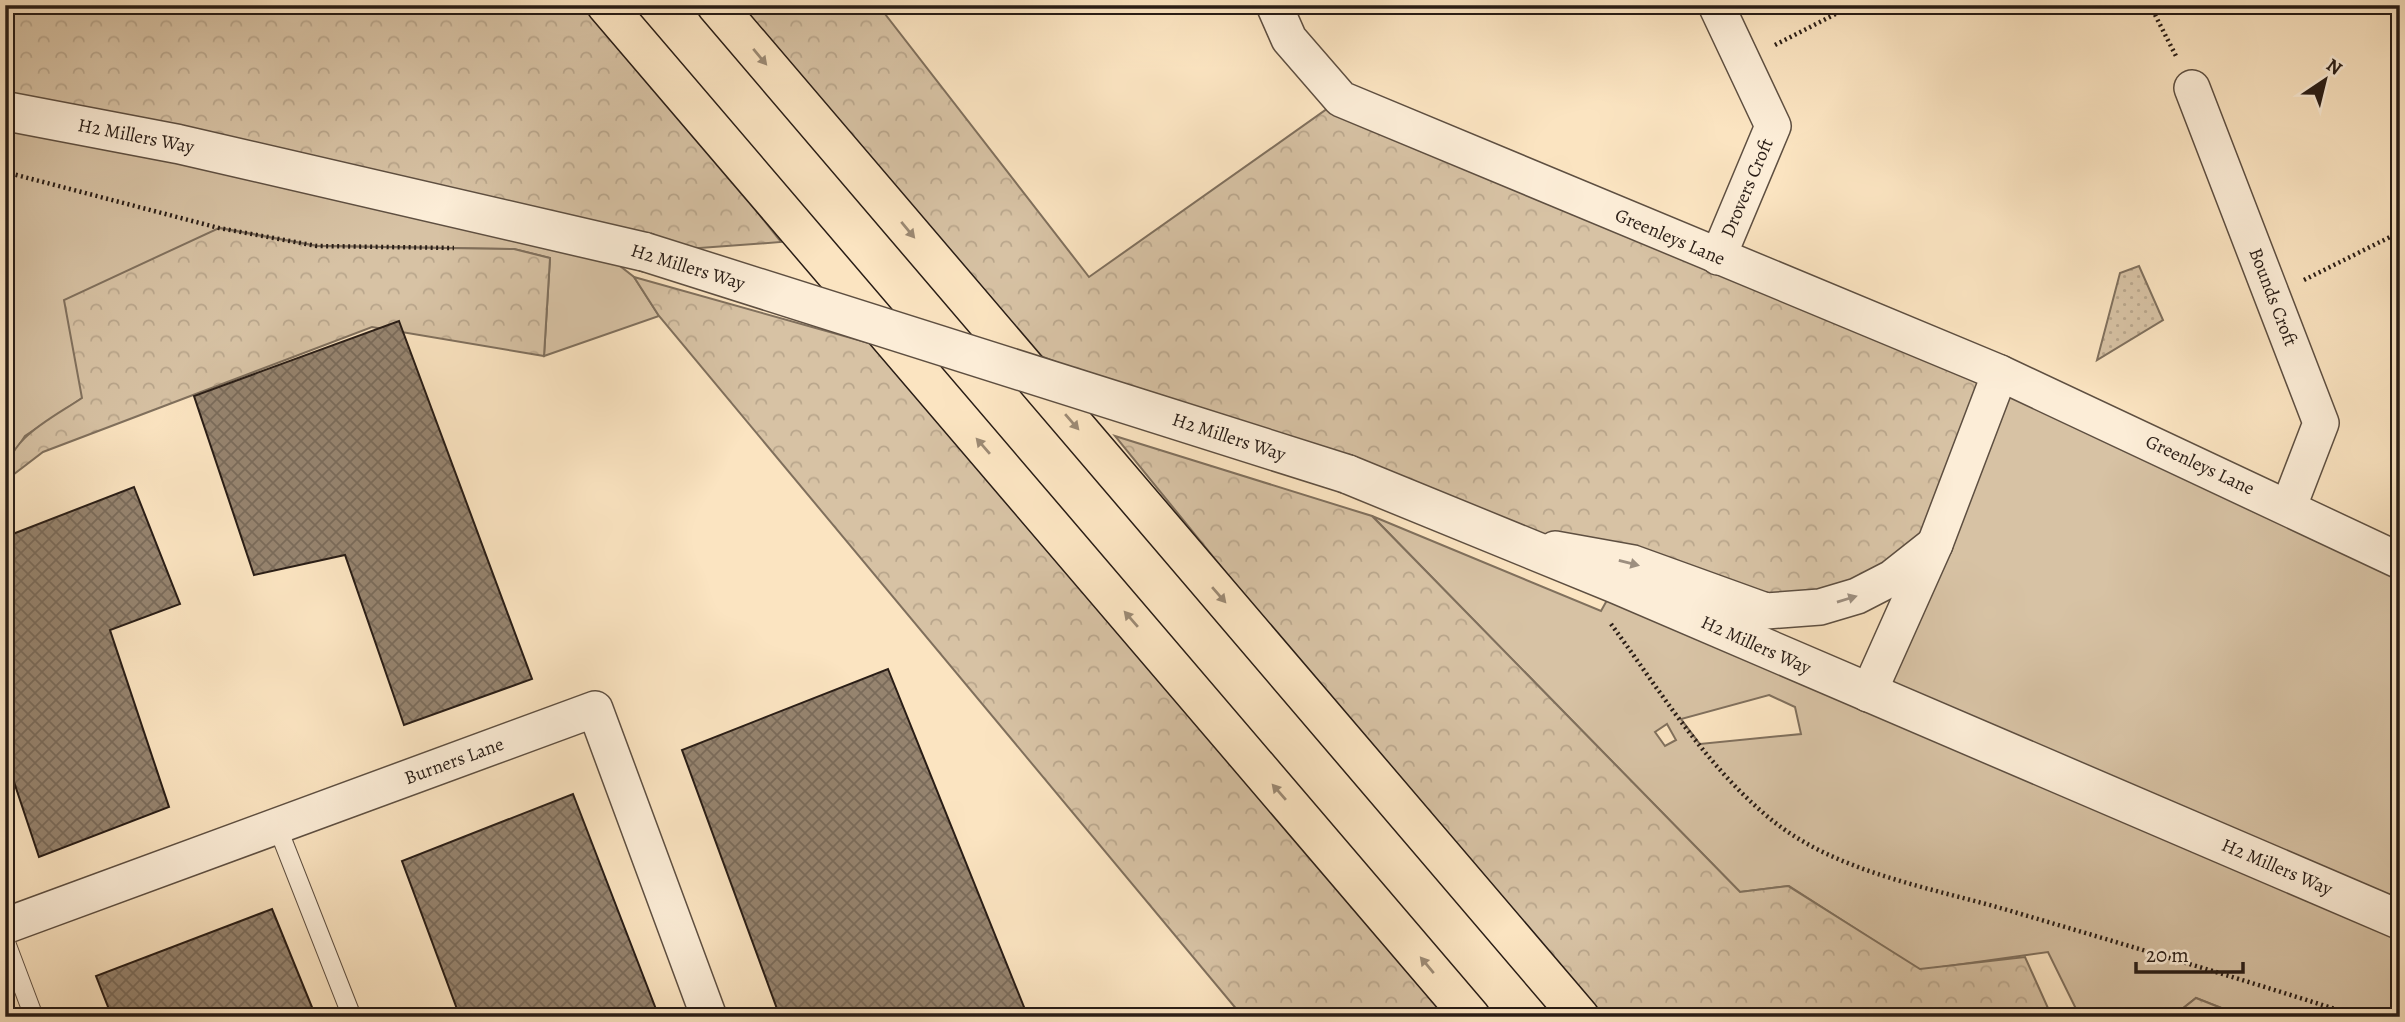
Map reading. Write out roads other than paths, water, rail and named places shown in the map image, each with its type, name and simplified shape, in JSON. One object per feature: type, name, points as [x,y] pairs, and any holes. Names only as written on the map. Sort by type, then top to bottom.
[{"type":"highway","points":[[606,5],[1471,1017]]},
{"type":"highway","points":[[716,5],[1580,1017]]},
{"type":"street","name":"Greenleys Lane","points":[[1274,5],[1289,39],[1341,99],[2000,373],[2289,506],[2400,561]]},
{"type":"street","name":"Drovers Croft","points":[[1716,5],[1773,126],[1718,257]]},
{"type":"street","name":"Bounds Croft","points":[[2192,88],[2320,423],[2289,506]]},
{"type":"street","name":"H2 Millers Way","points":[[5,111],[178,144],[645,253],[1347,474],[1514,541],[2400,920]]},
{"type":"street","points":[[1868,694],[1935,544],[2000,373]]},
{"type":"street","points":[[1514,541],[1633,563],[1766,611],[1820,607],[1857,596],[1892,578],[1935,544]]},
{"type":"street","name":"Burners Lane","points":[[5,926],[595,709],[709,1017]]},
{"type":"lane","points":[[276,826],[352,1017]]},
{"type":"lane","points":[[5,940],[34,1017]]}]
